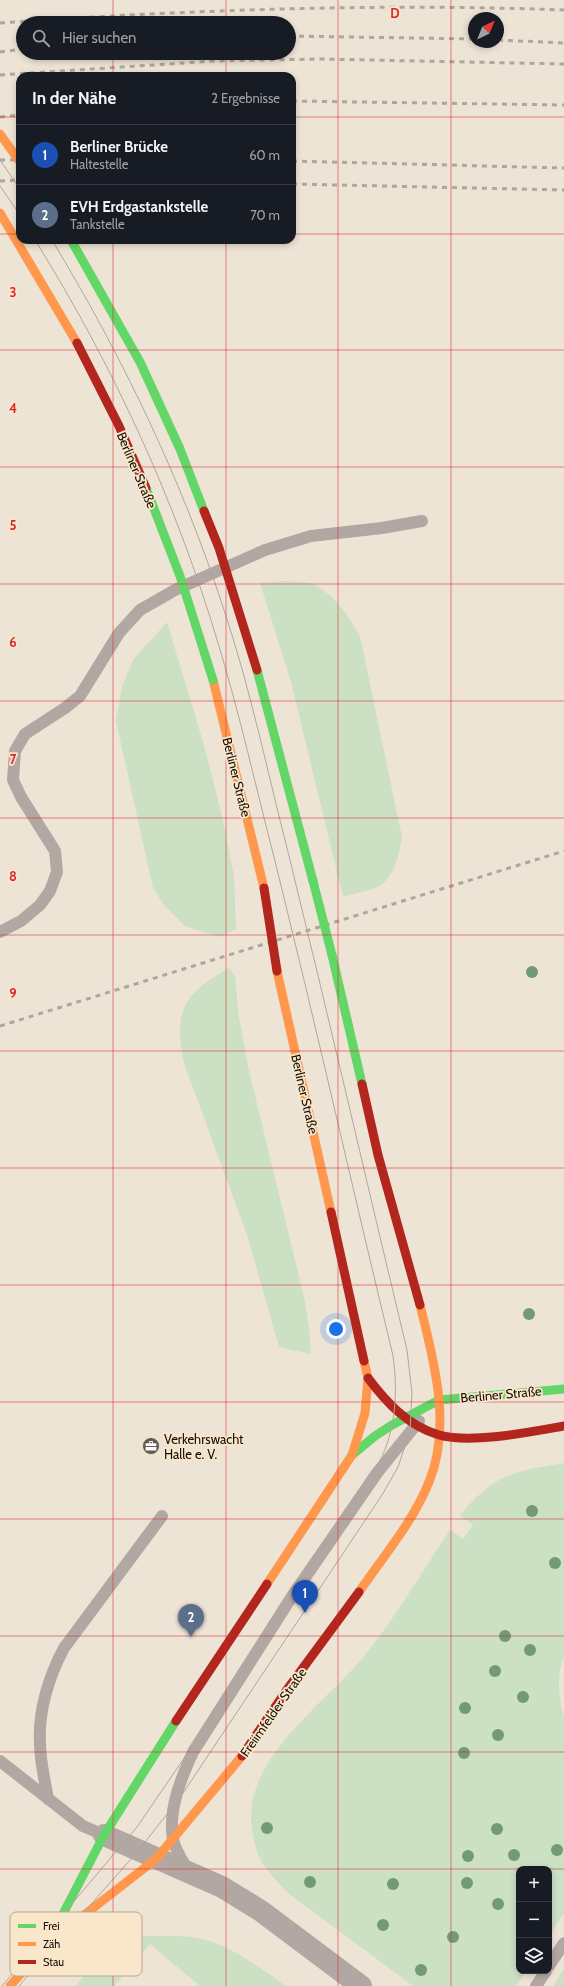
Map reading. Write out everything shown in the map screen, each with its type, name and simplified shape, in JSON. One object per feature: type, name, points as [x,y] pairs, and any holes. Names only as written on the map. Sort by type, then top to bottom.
[{"type":"street","points":[[0,134],[16,156]]},
{"type":"street","name":"Berliner Straße","points":[[0,213],[16,238]]},
{"type":"street","name":"Berliner Straße","points":[[20,244],[38,272],[87,363],[135,463],[175,560],[213,680],[264,888],[277,971],[368,1378],[365,1413],[352,1455]]},
{"type":"street","points":[[73,244],[140,362],[180,449],[219,548],[257,670],[332,955],[378,1156],[416,1290],[435,1366],[439,1400],[440,1436]]},
{"type":"street","name":"Berliner Straße","points":[[368,1378],[382,1398],[404,1417],[440,1436],[470,1437],[538,1431],[564,1426]]},
{"type":"street","name":"Berliner Straße","points":[[352,1455],[375,1436],[404,1417],[439,1400],[564,1389]]},
{"type":"street","name":"Freiimfelder Straße","points":[[88,1912],[156,1859],[238,1762],[286,1691],[330,1633],[412,1515],[429,1482],[436,1460],[440,1436]]},
{"type":"street","name":"Freiimfelder Straße","points":[[64,1912],[104,1835],[184,1709],[352,1455]]},
{"type":"street","points":[[104,1835],[222,1887],[261,1911],[361,1986]]},
{"type":"street","name":"Freiimfelder Straße","points":[[10,1986],[19,1976]]},
{"type":"lane","points":[[0,932],[22,921],[40,905],[50,891],[57,872],[55,851],[21,797],[13,780],[15,751],[26,734],[80,696],[119,633],[140,610],[175,590],[265,550],[311,536],[382,528],[422,521]]},
{"type":"lane","points":[[191,1874],[180,1857],[173,1839],[173,1809],[184,1771],[208,1725],[291,1598],[376,1473],[416,1424],[439,1400]]},
{"type":"lane","points":[[48,1799],[40,1743],[43,1704],[55,1664],[64,1648],[162,1516]]},
{"type":"lane","points":[[0,1761],[83,1826],[104,1835]]},
{"type":"lane","points":[[552,1961],[564,1942]]},
{"type":"lane","points":[[536,1986],[544,1974]]},
{"type":"green space","points":[[285,581],[310,583],[321,588],[341,607],[360,636],[402,837],[396,863],[386,880],[374,889],[343,897],[291,682],[260,583]]},
{"type":"green space","points":[[167,622],[204,745],[223,820],[234,876],[236,929],[219,937],[185,926],[164,905],[153,888],[116,721],[122,687],[133,660]]},
{"type":"green space","points":[[229,968],[235,976],[239,1018],[249,1071],[304,1297],[309,1327],[311,1354],[279,1347],[247,1235],[185,1066],[180,1032],[181,1018],[185,1006],[191,996],[201,987],[213,977]]},
{"type":"green space","points":[[564,1463],[564,1656],[561,1663],[559,1686],[564,1717],[564,1913],[552,1931],[552,1866],[516,1866],[516,1974],[524,1974],[516,1986],[413,1986],[288,1893],[275,1879],[262,1863],[256,1849],[253,1835],[252,1808],[258,1783],[271,1759],[288,1736],[365,1655],[398,1609],[450,1530],[463,1539],[473,1525],[460,1515],[484,1490],[495,1482],[518,1472]]},
{"type":"green space","points":[[142,1936],[179,1936],[206,1940],[227,1948],[286,1986],[200,1986],[150,1944],[142,1953]]},
{"type":"green space","points":[[564,1968],[564,1986],[553,1986]]},
{"type":"green space","points":[[84,1976],[123,1976],[114,1986],[76,1986]]},
{"type":"tram line","points":[[0,160],[16,183]]},
{"type":"tram line","points":[[0,186],[16,209]]},
{"type":"tram line","points":[[37,244],[64,287],[91,336],[140,436],[183,538],[218,643],[241,724],[290,923],[395,1369],[395,1397],[392,1424],[385,1450],[379,1463],[202,1732],[137,1827],[65,1912]]},
{"type":"tram line","points":[[54,244],[78,284],[126,373],[169,465],[206,559],[233,637],[258,729],[407,1350],[412,1393],[410,1431],[398,1467],[382,1495],[179,1799],[138,1851],[84,1912]]},
{"type":"tram line","points":[[2,1986],[10,1976]]},
{"type":"tram line","points":[[19,1986],[28,1976]]},
{"type":"railway","points":[[106,16],[282,9],[423,7],[564,10]]},
{"type":"railway","points":[[0,23],[16,22]]},
{"type":"railway","points":[[296,36],[468,39]]},
{"type":"railway","points":[[504,40],[564,43]]},
{"type":"railway","points":[[0,52],[16,50]]},
{"type":"railway","points":[[296,59],[564,64]]},
{"type":"railway","points":[[46,72],[214,61],[267,60]]},
{"type":"railway","points":[[0,75],[16,74]]},
{"type":"railway","points":[[296,101],[564,105]]},
{"type":"railway","points":[[0,117],[16,115]]},
{"type":"railway","points":[[0,160],[16,160]]},
{"type":"railway","points":[[296,161],[564,168]]},
{"type":"railway","points":[[0,181],[16,180]]},
{"type":"railway","points":[[296,184],[564,190]]},
{"type":"railway","points":[[0,1026],[564,851]]},
{"type":"traffic: fast","points":[[73,244],[140,362],[180,449],[204,511]]},
{"type":"traffic: fast","points":[[146,488],[180,576],[213,680]]},
{"type":"traffic: fast","points":[[257,670],[313,881]]},
{"type":"traffic: fast","points":[[313,881],[332,955]]},
{"type":"traffic: fast","points":[[332,955],[362,1084]]},
{"type":"traffic: fast","points":[[352,1455],[375,1436],[392,1425],[439,1400],[564,1389]]},
{"type":"traffic: fast","points":[[64,1912],[104,1835],[176,1721]]},
{"type":"traffic: slow","points":[[0,134],[16,156]]},
{"type":"traffic: slow","points":[[0,213],[16,240]]},
{"type":"traffic: slow","points":[[18,244],[77,343]]},
{"type":"traffic: slow","points":[[213,680],[264,888]]},
{"type":"traffic: slow","points":[[277,971],[331,1212]]},
{"type":"traffic: slow","points":[[359,1592],[415,1511],[429,1482],[436,1461],[440,1416],[438,1394],[431,1348],[420,1305]]},
{"type":"traffic: slow","points":[[267,1584],[352,1455],[365,1413],[368,1378],[364,1361]]},
{"type":"traffic: slow","points":[[88,1912],[156,1859],[242,1756]]},
{"type":"traffic: slow","points":[[10,1986],[19,1976]]},
{"type":"traffic: jam","points":[[77,343],[119,426],[146,488]]},
{"type":"traffic: jam","points":[[204,511],[219,548],[257,670]]},
{"type":"traffic: jam","points":[[264,888],[277,971]]},
{"type":"traffic: jam","points":[[362,1084],[378,1155],[420,1305]]},
{"type":"traffic: jam","points":[[331,1212],[364,1361]]},
{"type":"traffic: jam","points":[[368,1378],[382,1396],[399,1412],[417,1426],[439,1435],[484,1438],[564,1426]]},
{"type":"traffic: jam","points":[[176,1721],[267,1584]]},
{"type":"traffic: jam","points":[[242,1756],[286,1691],[359,1592]]},
{"type":"place","name":"Verkehrswacht Halle e. V.","points":[[151,1446]]},
{"type":"place","name":"Berliner Brücke","points":[[305,1613]]},
{"type":"place","name":"EVH Erdgastankstelle","points":[[191,1637]]}]
